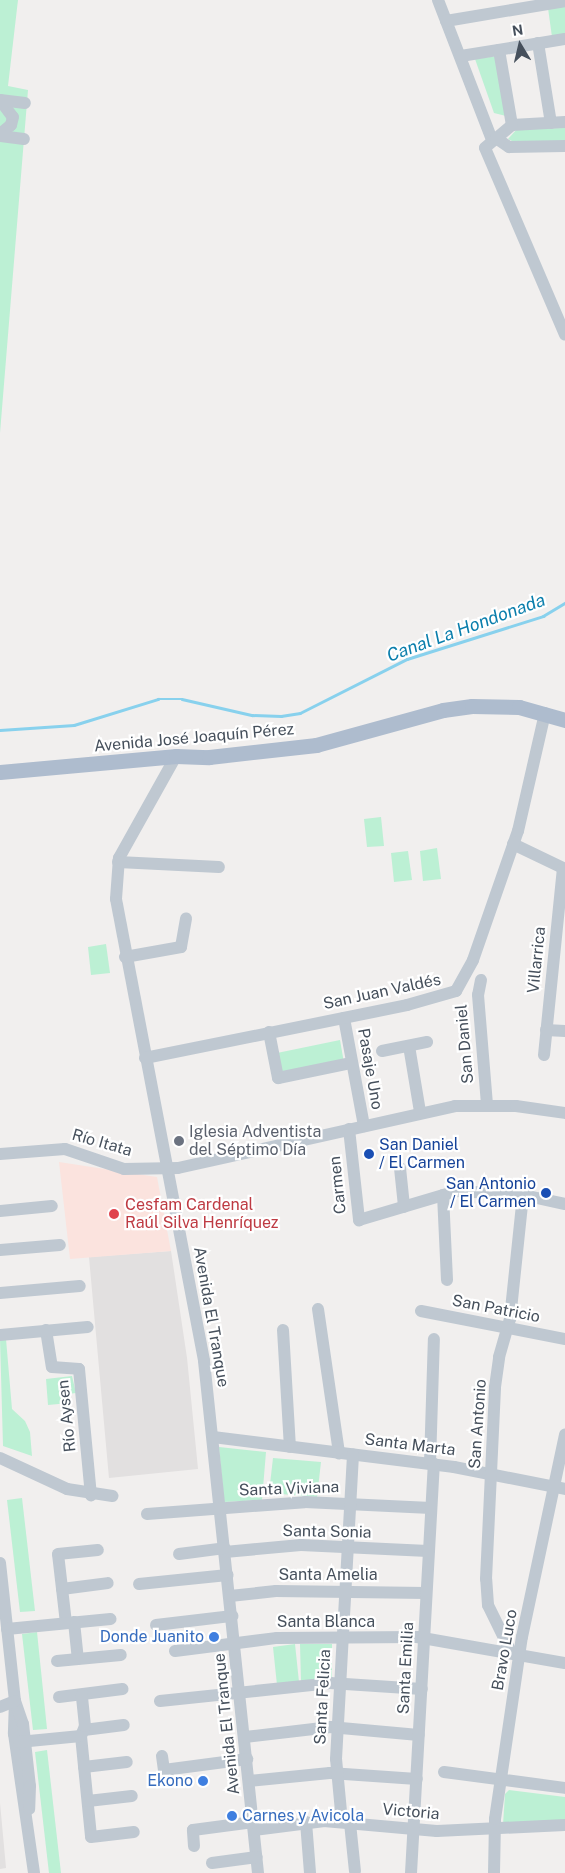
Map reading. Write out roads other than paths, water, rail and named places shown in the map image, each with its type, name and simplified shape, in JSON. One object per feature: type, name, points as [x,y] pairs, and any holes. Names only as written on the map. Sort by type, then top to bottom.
[{"type":"main road","name":"Avenida José Joaquín Pérez","points":[[0,772],[176,756],[209,757],[316,745],[459,707],[505,706],[565,720]]},
{"type":"street","points":[[438,0],[494,139],[509,147],[565,146]]},
{"type":"street","points":[[446,21],[565,1]]},
{"type":"street","points":[[461,56],[565,39]]},
{"type":"street","points":[[538,43],[550,123]]},
{"type":"street","points":[[499,50],[512,125]]},
{"type":"street","points":[[0,100],[25,103]]},
{"type":"street","points":[[0,100],[11,112],[13,120],[0,135]]},
{"type":"street","points":[[565,122],[512,125],[485,148],[565,335]]},
{"type":"street","points":[[0,135],[24,139]]},
{"type":"street","name":"San Juan Valdés","points":[[145,1058],[444,997],[460,988],[480,943],[513,844],[545,714]]},
{"type":"street","name":"Avenida El Tranque","points":[[176,756],[134,826],[118,862],[116,899],[125,957],[203,1354],[221,1507],[258,1873]]},
{"type":"street","points":[[513,844],[564,869]]},
{"type":"street","points":[[118,862],[219,867]]},
{"type":"street","name":"Villarrica","points":[[544,1056],[564,869]]},
{"type":"street","points":[[125,957],[181,947],[186,918]]},
{"type":"street","name":"San Daniel","points":[[481,980],[478,995],[487,1105]]},
{"type":"street","name":"Pasaje Uno","points":[[344,1018],[364,1126]]},
{"type":"street","points":[[546,1030],[565,1031]]},
{"type":"street","points":[[269,1032],[278,1078],[351,1063]]},
{"type":"street","points":[[382,1051],[427,1042]]},
{"type":"street","points":[[409,1046],[420,1112]]},
{"type":"street","name":"Río Itata","points":[[0,1154],[66,1148],[124,1169],[166,1168],[200,1164],[420,1112],[487,1105],[565,1113]]},
{"type":"street","name":"Carmen","points":[[349,1129],[359,1220],[443,1195],[473,1190],[523,1195],[565,1204]]},
{"type":"street","points":[[400,1168],[404,1207]]},
{"type":"street","points":[[443,1195],[447,1280]]},
{"type":"street","name":"San Antonio","points":[[516,1653],[491,1612],[486,1588],[497,1371],[508,1328],[523,1195]]},
{"type":"street","points":[[0,1210],[52,1206]]},
{"type":"street","points":[[0,1250],[60,1245]]},
{"type":"street","points":[[0,1293],[80,1286]]},
{"type":"street","name":"Santa Marta","points":[[318,1308],[340,1453]]},
{"type":"street","name":"San Patricio","points":[[420,1311],[565,1340]]},
{"type":"street","points":[[0,1335],[88,1327]]},
{"type":"street","name":"Río Aysen","points":[[46,1330],[52,1367],[79,1368],[91,1495]]},
{"type":"street","points":[[283,1330],[290,1447]]},
{"type":"street","name":"Santa Emilia","points":[[411,1873],[431,1508],[434,1339]]},
{"type":"street","name":"Bravo Luco","points":[[494,1873],[495,1829],[516,1653],[560,1488],[565,1435]]},
{"type":"street","name":"Santa Marta","points":[[213,1436],[432,1464],[560,1488]]},
{"type":"street","name":"Santa Felicia","points":[[353,1454],[337,1728],[337,1774],[355,1871]]},
{"type":"street","points":[[0,1458],[55,1484],[91,1495],[112,1496]]},
{"type":"street","name":"Santa Viviana","points":[[147,1514],[221,1507],[350,1503],[431,1508]]},
{"type":"street","name":"Santa Sonia","points":[[179,1554],[301,1545],[428,1551]]},
{"type":"street","points":[[78,1659],[62,1588],[58,1554],[98,1550]]},
{"type":"street","points":[[0,1563],[2,1606],[7,1629],[4,1645],[6,1669],[15,1701],[22,1716],[20,1742],[30,1793],[28,1814],[34,1873]]},
{"type":"street","points":[[139,1584],[228,1575]]},
{"type":"street","points":[[62,1588],[108,1583]]},
{"type":"street","name":"Santa Amelia","points":[[230,1596],[276,1591],[345,1590],[426,1593]]},
{"type":"street","points":[[156,1625],[232,1616]]},
{"type":"street","points":[[7,1629],[111,1619]]},
{"type":"street","name":"Santa Blanca","points":[[175,1652],[235,1642],[277,1638],[424,1638],[565,1663]]},
{"type":"street","points":[[57,1661],[121,1655]]},
{"type":"street","points":[[160,1701],[340,1684],[422,1689]]},
{"type":"street","points":[[59,1697],[122,1689]]},
{"type":"street","points":[[82,1695],[84,1767],[91,1837],[134,1832]]},
{"type":"street","points":[[0,1707],[15,1701]]},
{"type":"street","points":[[20,1742],[124,1725]]},
{"type":"street","points":[[245,1737],[337,1728],[419,1735]]},
{"type":"street","points":[[162,1756],[164,1770],[247,1759]]},
{"type":"street","points":[[84,1767],[127,1762]]},
{"type":"street","points":[[444,1772],[565,1788]]},
{"type":"street","points":[[249,1781],[337,1774],[417,1780]]},
{"type":"street","points":[[88,1801],[132,1796]]},
{"type":"street","points":[[306,1822],[310,1873]]},
{"type":"street","name":"Victoria","points":[[194,1846],[193,1830],[306,1822],[346,1822],[414,1829],[495,1829],[565,1825]]},
{"type":"street","points":[[212,1863],[257,1858]]},
{"type":"waterway","name":"Canal La Hondonada","points":[[0,730],[74,725],[158,699],[182,699],[252,715],[281,716],[300,713],[407,659],[543,616],[565,603]]},
{"type":"place","name":"Iglesia Adventista del Séptimo Día","points":[[179,1141]]},
{"type":"place","name":"San Daniel / El Carmen","points":[[369,1154]]},
{"type":"place","name":"San Antonio / El Carmen","points":[[546,1193]]},
{"type":"place","name":"Cesfam Cardenal Raúl Silva Henríquez","points":[[114,1214]]},
{"type":"place","name":"Donde Juanito","points":[[214,1637]]},
{"type":"place","name":"Ekono","points":[[203,1781]]},
{"type":"place","name":"Carnes y Avicola","points":[[232,1816]]}]
